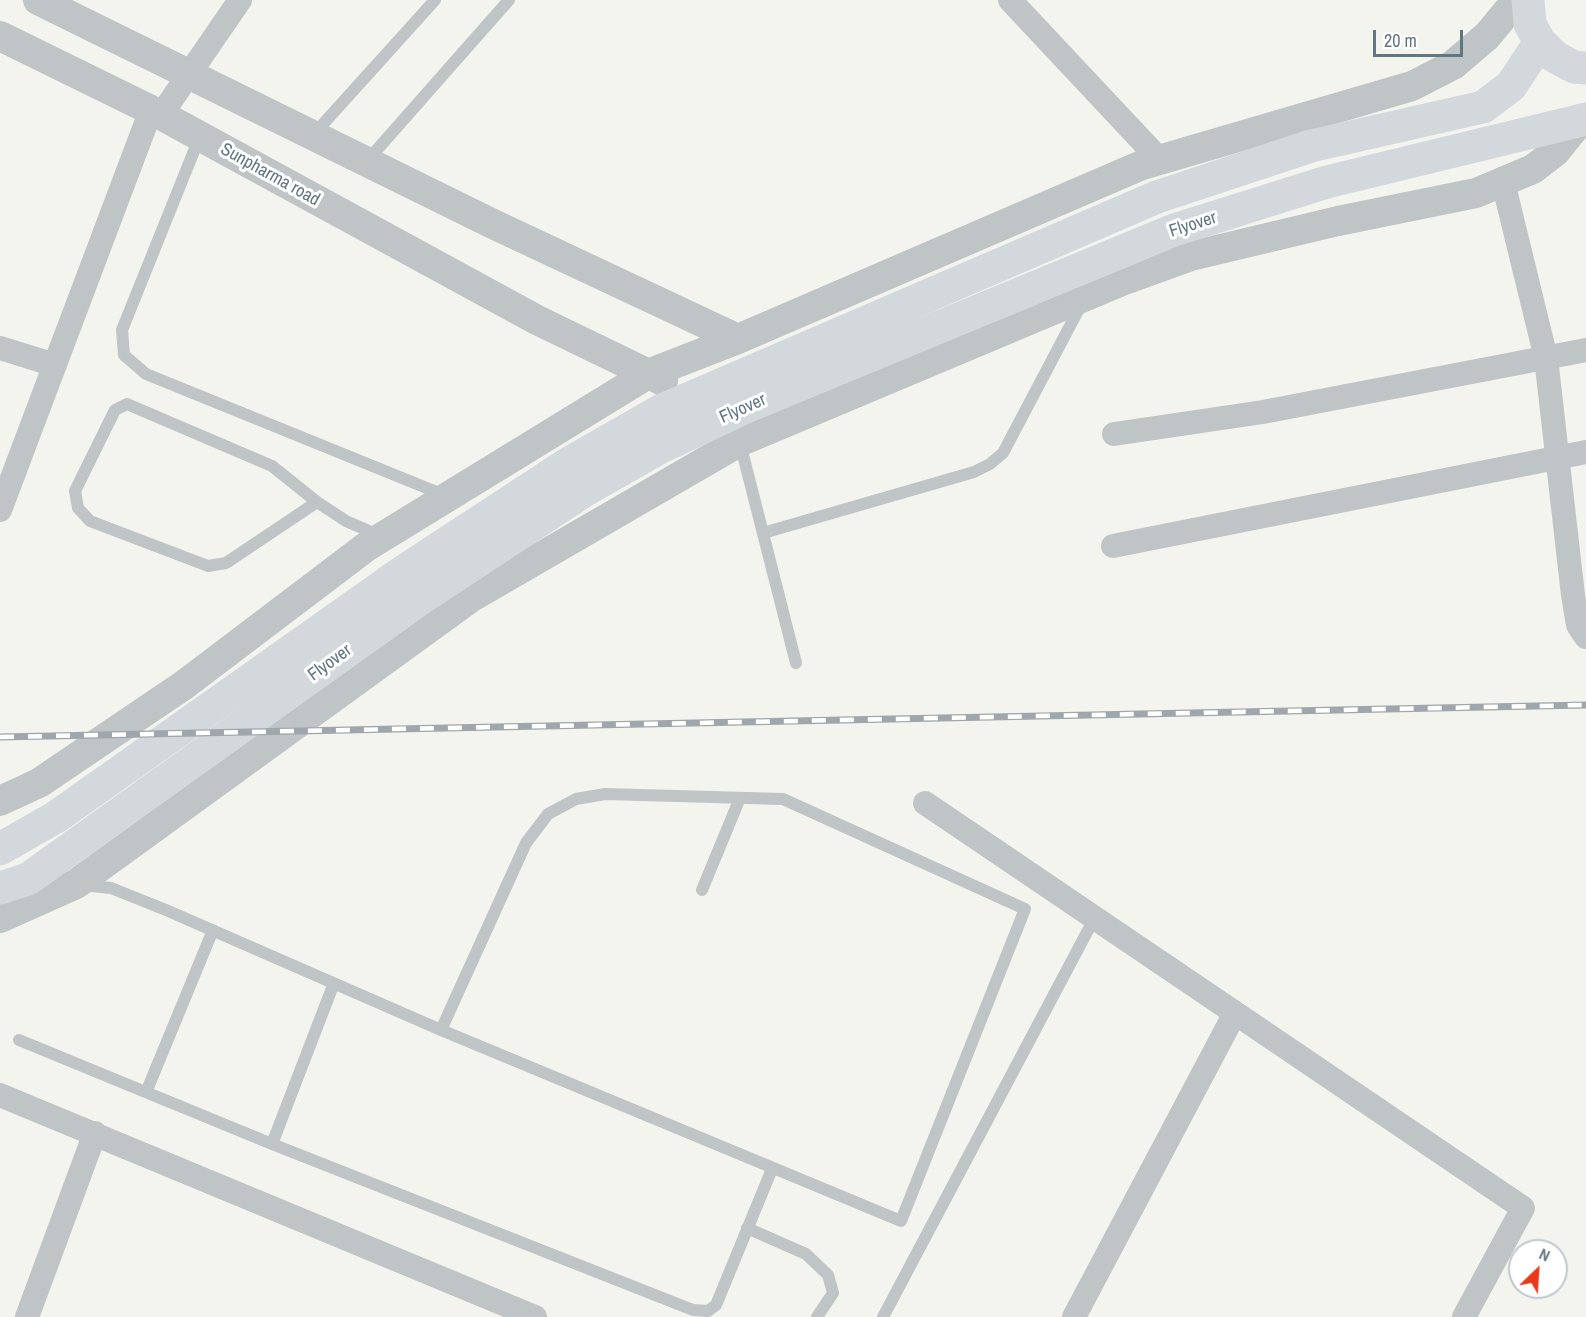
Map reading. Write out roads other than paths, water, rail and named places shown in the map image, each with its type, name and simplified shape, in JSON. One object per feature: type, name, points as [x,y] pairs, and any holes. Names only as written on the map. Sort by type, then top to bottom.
[{"type":"main road","points":[[1528,0],[1530,24],[1540,42],[1555,57],[1574,67],[1586,68]]},
{"type":"main road","name":"Flyover","points":[[0,849],[56,817],[404,571],[569,464],[660,411],[1157,197],[1311,146],[1483,107],[1511,87],[1540,42]]},
{"type":"main road","name":"Flyover","points":[[0,888],[28,879],[420,599],[584,491],[661,447],[746,407],[1174,230],[1327,182],[1583,120]]},
{"type":"street","points":[[38,0],[493,224],[738,339]]},
{"type":"street","points":[[0,510],[55,365],[156,113],[190,73],[240,0]]},
{"type":"street","points":[[1010,0],[1160,159]]},
{"type":"street","points":[[0,801],[39,783],[184,686],[382,537],[648,374],[738,339],[1142,165],[1412,86],[1453,65],[1487,36],[1517,0]]},
{"type":"street","name":"Sunpharma road","points":[[0,36],[200,136],[537,320],[648,374],[773,428]]},
{"type":"street","points":[[0,918],[76,884],[470,598],[739,442],[1085,297],[1191,256],[1338,221],[1476,193],[1533,169],[1548,158],[1583,120]]},
{"type":"street","points":[[1503,182],[1546,358],[1573,595],[1578,625],[1586,637]]},
{"type":"street","points":[[0,348],[55,365]]},
{"type":"street","points":[[1114,434],[1263,412],[1586,350]]},
{"type":"street","points":[[1113,546],[1586,452]]},
{"type":"street","points":[[926,803],[1522,1208],[1464,1317]]},
{"type":"street","points":[[1074,1317],[1235,1013]]},
{"type":"street","points":[[0,1095],[535,1317]]},
{"type":"street","points":[[27,1317],[95,1133]]},
{"type":"lane","points":[[314,134],[435,0]]},
{"type":"lane","points":[[367,161],[509,0]]},
{"type":"lane","points":[[200,136],[122,330],[124,355],[146,374],[447,496]]},
{"type":"lane","points":[[763,533],[974,472],[990,464],[1003,453],[1085,297]]},
{"type":"lane","points":[[317,502],[225,563],[208,566],[90,521],[78,508],[75,491],[115,410],[127,404],[272,466],[317,502],[346,521],[382,537]]},
{"type":"lane","points":[[739,442],[796,663]]},
{"type":"lane","points":[[76,884],[111,888],[441,1030],[901,1221],[1025,909],[783,799],[605,794],[576,799],[548,814],[526,843],[441,1030]]},
{"type":"lane","points":[[702,890],[740,798]]},
{"type":"lane","points":[[883,1317],[1095,918]]},
{"type":"lane","points":[[147,1090],[213,930]]},
{"type":"lane","points":[[272,1144],[334,983]]},
{"type":"lane","points":[[19,1040],[147,1090],[272,1144],[693,1310],[708,1311],[716,1305],[772,1169]]},
{"type":"lane","points":[[747,1228],[806,1254],[828,1275],[833,1293],[817,1317]]},
{"type":"railway","points":[[0,737],[1586,705]]}]
